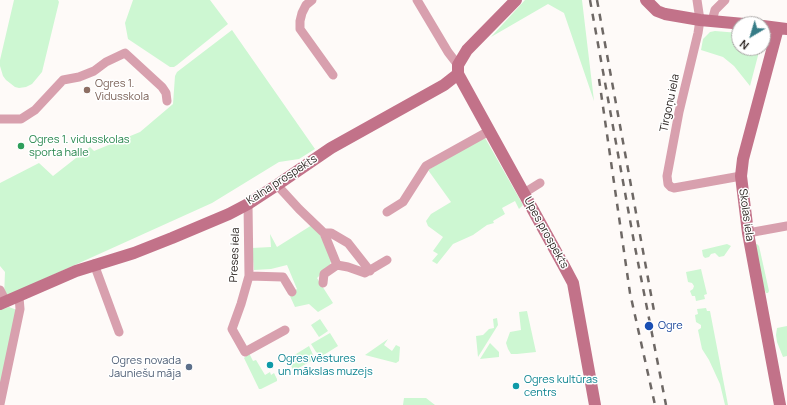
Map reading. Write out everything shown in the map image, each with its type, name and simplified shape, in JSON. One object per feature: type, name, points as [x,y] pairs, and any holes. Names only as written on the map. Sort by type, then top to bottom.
[{"type":"main road","name":"Kalna prospekts","points":[[3,303],[94,264],[134,253],[166,241],[229,214],[248,204],[331,148],[444,85],[458,69],[467,50],[516,0]]},
{"type":"main road","points":[[646,0],[653,8],[665,14],[700,20],[731,23]]},
{"type":"main road","points":[[771,27],[782,28]]},
{"type":"main road","name":"Skolas iela","points":[[780,405],[748,233],[741,176],[743,159],[782,28]]},
{"type":"main road","name":"Upes prospekts","points":[[458,69],[489,131],[573,283],[595,405]]},
{"type":"street","points":[[312,0],[306,5],[302,13],[300,29],[333,75]]},
{"type":"street","name":"Upes prospekts","points":[[417,0],[458,69]]},
{"type":"street","points":[[697,0],[700,20]]},
{"type":"street","points":[[712,21],[715,10],[725,0]]},
{"type":"street","name":"Tirgoņu iela","points":[[700,20],[679,112],[667,176],[668,184],[674,188],[741,176]]},
{"type":"street","points":[[0,119],[21,119],[35,110],[63,80],[94,72],[106,62],[125,53],[162,87],[166,93],[167,101]]},
{"type":"street","points":[[386,212],[403,202],[426,166],[489,131]]},
{"type":"street","points":[[524,193],[540,183]]},
{"type":"street","points":[[277,185],[324,234],[337,265]]},
{"type":"street","name":"Preses iela","points":[[248,204],[248,276],[241,304],[232,329],[245,352],[285,330]]},
{"type":"street","points":[[748,233],[786,227]]},
{"type":"street","points":[[324,234],[331,233],[348,243],[370,271]]},
{"type":"street","points":[[323,283],[324,274],[337,265],[365,273],[386,260]]},
{"type":"street","points":[[94,264],[119,332]]},
{"type":"street","points":[[248,276],[283,277],[292,292]]},
{"type":"street","name":"Kalna prospekts","points":[[0,290],[3,303]]},
{"type":"street","points":[[0,404],[20,309],[19,297]]},
{"type":"green space","points":[[14,0],[58,0],[59,2],[42,72],[32,84],[19,88],[15,87],[6,80],[0,66],[0,60]]},
{"type":"green space","points":[[133,0],[210,0],[228,24],[177,65],[170,67],[128,39],[125,23]]},
{"type":"green space","points":[[525,0],[582,0],[594,101],[564,13],[548,4],[491,37]]},
{"type":"green space","points":[[232,30],[315,149],[299,159],[279,162],[212,203],[4,297],[5,272],[0,266],[0,183],[39,163],[53,176],[90,147],[94,151],[140,132],[173,104],[175,76],[177,72]]},
{"type":"green space","points":[[710,32],[731,32],[731,56],[758,56],[750,86],[734,66],[723,57],[701,50],[703,39]]},
{"type":"green space","points":[[484,136],[523,205],[519,209],[515,201],[502,208],[505,214],[493,221],[494,223],[487,225],[473,235],[453,244],[437,264],[432,261],[438,254],[433,251],[443,237],[428,226],[426,221],[431,214],[451,202],[428,170]]},
{"type":"green space","points":[[312,225],[316,227],[332,259],[329,267],[317,278],[333,303],[318,312],[309,304],[295,307],[289,294],[297,289],[287,265],[271,269],[254,270],[252,248],[271,247],[270,234],[277,247]]},
{"type":"green space","points":[[727,244],[731,246],[724,256],[719,257],[715,253],[705,258],[703,256],[702,250]]},
{"type":"green space","points":[[757,244],[759,246],[769,291],[768,293],[766,293],[763,287],[755,245]]},
{"type":"green space","points":[[701,269],[707,294],[704,295],[705,299],[696,301],[695,296],[692,296],[690,291],[694,286],[692,283],[688,282],[686,272]]},
{"type":"green space","points":[[9,307],[17,310],[2,382],[0,382],[0,310]]},
{"type":"green space","points":[[706,308],[707,311],[710,311],[728,405],[725,405],[720,384],[702,349],[698,330],[701,328],[701,325],[696,322],[695,315],[698,314],[697,309]]},
{"type":"green space","points":[[527,311],[536,352],[511,354],[506,343],[510,332],[521,330],[519,312]]},
{"type":"green space","points":[[497,318],[498,325],[478,357],[476,336],[483,335],[489,329],[494,328],[493,319]]},
{"type":"green space","points":[[320,319],[328,331],[319,337],[311,325]]},
{"type":"green space","points":[[787,326],[787,356],[783,357],[776,335],[777,328]]},
{"type":"green space","points":[[330,333],[338,346],[322,356],[316,352],[311,344]]},
{"type":"green space","points":[[388,339],[384,345],[392,351],[396,345],[400,347],[399,361],[396,363],[365,355]]},
{"type":"green space","points":[[490,343],[499,352],[499,357],[480,359]]},
{"type":"green space","points":[[309,346],[315,359],[293,370],[288,359]]},
{"type":"green space","points":[[249,353],[253,361],[256,360],[265,375],[270,372],[271,375],[274,373],[277,381],[259,389],[244,358]]},
{"type":"green space","points":[[404,398],[426,398],[435,405],[403,405]]},
{"type":"railway","points":[[590,0],[634,242],[666,405]]},
{"type":"railway","points":[[597,0],[654,311]]},
{"type":"railway","points":[[599,79],[630,293],[655,405]]},
{"type":"place","name":"Ogres 1. Vidusskola","points":[[87,90]]},
{"type":"place","name":"Ogres 1. vidusskolas sporta halle","points":[[21,146]]},
{"type":"place","name":"Ogre","points":[[649,326]]},
{"type":"place","name":"Ogres vēstures un mākslas muzejs","points":[[270,365]]},
{"type":"place","name":"Ogres novada Jauniešu māja","points":[[189,367]]},
{"type":"place","name":"Ogres kultūras centrs","points":[[516,386]]}]
